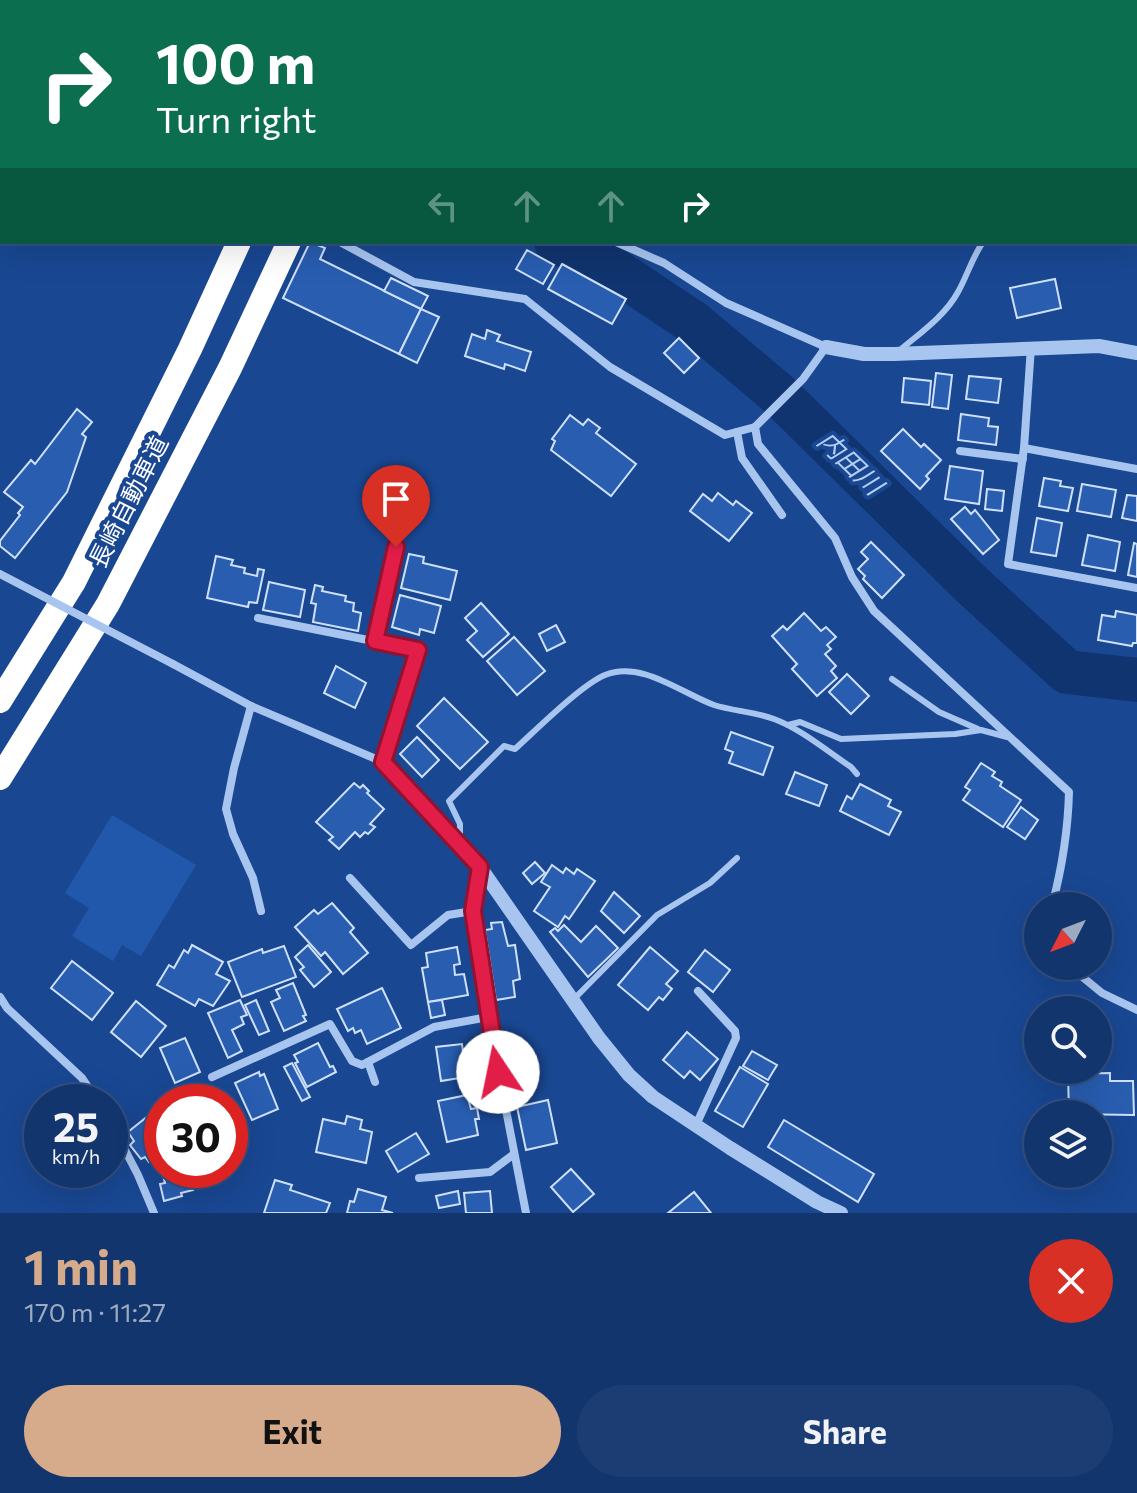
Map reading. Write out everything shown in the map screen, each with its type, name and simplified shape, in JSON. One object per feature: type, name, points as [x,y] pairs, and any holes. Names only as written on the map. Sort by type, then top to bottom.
[{"type":"highway","name":"長崎自動車道","points":[[0,701],[74,582],[190,349],[238,244]]},
{"type":"highway","name":"長崎自動車道","points":[[0,778],[108,604],[230,368],[288,244]]},
{"type":"street","points":[[344,244],[414,282],[525,299],[610,367],[725,435],[755,427],[803,379],[826,347]]},
{"type":"street","points":[[621,244],[664,263],[726,303],[826,347],[864,354],[1099,346],[1137,353]]},
{"type":"street","points":[[1031,347],[1023,459],[1008,564],[1137,588]]},
{"type":"street","points":[[755,427],[758,444],[835,538],[852,577],[874,611],[1069,792],[1064,853],[1055,892]]},
{"type":"street","points":[[737,432],[742,458],[782,515]]},
{"type":"street","points":[[1024,448],[1137,469]]},
{"type":"street","points":[[960,451],[1023,459]]},
{"type":"street","points":[[375,641],[396,547]]},
{"type":"street","points":[[0,574],[251,706],[383,762],[480,867],[629,1075],[653,1097],[696,1125],[817,1202],[841,1213]]},
{"type":"street","points":[[258,618],[418,650],[383,762]]},
{"type":"street","points":[[251,706],[226,809],[233,834],[253,878],[261,911]]},
{"type":"street","points":[[480,867],[473,911],[488,1017],[526,1213]]},
{"type":"street","points":[[350,878],[411,945],[448,915],[473,911]]},
{"type":"street","points":[[1086,980],[1102,993],[1137,1010]]},
{"type":"street","points":[[696,1125],[736,1038],[735,1031],[698,991]]},
{"type":"street","points":[[0,997],[7,1008],[86,1084]]},
{"type":"street","points":[[212,1077],[330,1024],[352,1061],[362,1065],[434,1027],[488,1017]]},
{"type":"street","points":[[368,1062],[375,1082]]},
{"type":"street","points":[[419,1178],[490,1172],[514,1154]]},
{"type":"street","points":[[128,1156],[154,1213]]},
{"type":"lane","points":[[894,354],[938,318],[957,294],[971,259],[982,244]]},
{"type":"lane","points":[[460,845],[460,824],[449,801],[504,746],[515,749],[586,687],[606,674],[633,672],[660,680],[712,704],[771,718],[851,767],[857,774]]},
{"type":"lane","points":[[892,679],[939,712],[981,730],[1007,737]]},
{"type":"lane","points":[[786,725],[800,722],[841,739],[981,730]]},
{"type":"lane","points":[[573,1000],[657,915],[710,883],[737,858]]},
{"type":"shaded area","points":[[112,815],[196,865],[141,956],[122,945],[113,961],[72,936],[89,908],[65,893]]},
{"type":"building","points":[[309,244],[315,244],[325,248],[320,259],[421,309],[399,354],[283,298]]},
{"type":"building","points":[[527,250],[554,265],[543,284],[516,269]]},
{"type":"building","points":[[562,264],[626,299],[612,324],[548,289]]},
{"type":"building","points":[[391,278],[428,296],[421,309],[384,291]]},
{"type":"building","points":[[1055,279],[1061,308],[1017,318],[1010,288]]},
{"type":"building","points":[[421,309],[439,317],[417,363],[399,354]]},
{"type":"building","points":[[487,330],[500,335],[497,341],[531,352],[525,371],[505,364],[504,369],[465,356],[472,334],[485,339]]},
{"type":"building","points":[[679,338],[699,358],[684,373],[664,353]]},
{"type":"building","points":[[936,373],[952,375],[948,409],[932,407]]},
{"type":"building","points":[[969,376],[1001,379],[998,403],[966,399]]},
{"type":"building","points":[[904,378],[931,381],[929,405],[902,402]]},
{"type":"building","points":[[77,409],[92,422],[82,434],[86,437],[67,492],[15,558],[0,546],[0,541],[23,507],[4,492],[31,460],[35,464]]},
{"type":"building","points":[[961,414],[989,418],[988,426],[998,427],[996,445],[958,440]]},
{"type":"building","points":[[570,415],[583,425],[588,419],[600,428],[596,433],[636,464],[611,496],[551,450],[555,441],[552,439]]},
{"type":"building","points":[[903,429],[921,447],[924,444],[941,460],[926,476],[929,479],[920,489],[881,451]]},
{"type":"building","points":[[950,466],[983,471],[979,504],[945,499]]},
{"type":"building","points":[[1044,478],[1061,481],[1060,486],[1073,488],[1068,511],[1039,506]]},
{"type":"building","points":[[1082,484],[1116,490],[1111,517],[1077,511]]},
{"type":"building","points":[[987,489],[1004,491],[1002,511],[985,509]]},
{"type":"building","points":[[718,493],[733,505],[736,501],[752,513],[729,541],[690,511],[703,494],[712,501]]},
{"type":"building","points":[[1127,495],[1137,496],[1137,521],[1122,518]]},
{"type":"building","points":[[965,507],[971,514],[975,510],[999,540],[983,554],[951,519]]},
{"type":"building","points":[[1037,518],[1062,523],[1056,556],[1031,552]]},
{"type":"building","points":[[1088,535],[1120,542],[1115,571],[1082,565]]},
{"type":"building","points":[[871,542],[904,575],[882,598],[863,579],[865,576],[858,569],[868,559],[861,552]]},
{"type":"building","points":[[1134,543],[1137,544],[1137,577],[1128,575]]},
{"type":"building","points":[[409,554],[424,557],[423,563],[457,571],[450,600],[401,588]]},
{"type":"building","points":[[216,556],[233,560],[231,565],[245,568],[244,573],[257,576],[258,569],[264,570],[257,603],[249,602],[248,607],[207,598]]},
{"type":"building","points":[[269,582],[305,590],[300,617],[263,610]]},
{"type":"building","points":[[315,585],[323,587],[322,591],[346,596],[345,601],[354,603],[353,611],[361,613],[358,631],[313,622],[316,604],[311,603]]},
{"type":"building","points":[[400,595],[441,606],[434,633],[420,629],[419,635],[392,627]]},
{"type":"building","points":[[481,603],[509,634],[483,657],[467,640],[477,631],[465,618]]},
{"type":"building","points":[[1116,611],[1137,615],[1137,643],[1132,646],[1098,640],[1102,615],[1115,617]]},
{"type":"building","points":[[804,613],[821,631],[826,627],[836,637],[827,645],[831,649],[825,654],[836,666],[831,671],[837,678],[817,696],[792,669],[797,664],[772,636],[783,626],[787,630]]},
{"type":"building","points":[[556,625],[565,642],[547,651],[539,634]]},
{"type":"building","points":[[514,637],[545,671],[517,695],[487,661]]},
{"type":"building","points":[[336,666],[366,683],[355,708],[324,693]]},
{"type":"building","points":[[847,674],[869,696],[851,714],[829,692]]},
{"type":"building","points":[[444,698],[488,742],[460,769],[417,726]]},
{"type":"building","points":[[731,732],[773,747],[763,775],[729,763],[733,752],[725,749]]},
{"type":"building","points":[[417,737],[439,760],[422,777],[400,754]]},
{"type":"building","points":[[981,763],[995,772],[992,776],[1002,782],[1000,786],[1021,800],[1003,827],[963,800],[970,790],[965,787]]},
{"type":"building","points":[[795,772],[827,785],[819,806],[786,794]]},
{"type":"building","points":[[354,783],[360,788],[363,785],[384,809],[370,824],[375,827],[368,834],[365,832],[360,837],[355,832],[339,849],[329,840],[333,837],[316,822]]},
{"type":"building","points":[[860,784],[891,800],[888,806],[901,812],[889,835],[840,811],[847,796],[852,799]]},
{"type":"building","points":[[1021,807],[1038,820],[1025,839],[1007,827]]},
{"type":"building","points":[[535,862],[545,873],[532,884],[523,873]]},
{"type":"building","points":[[552,865],[563,873],[566,868],[574,874],[577,869],[595,881],[569,919],[565,916],[558,927],[534,911],[550,887],[541,882]]},
{"type":"building","points":[[614,892],[640,916],[624,933],[601,911]]},
{"type":"building","points":[[332,903],[354,928],[350,932],[368,953],[343,974],[325,952],[321,956],[295,927],[314,910],[318,914]]},
{"type":"building","points":[[502,922],[508,946],[515,945],[520,979],[513,981],[515,997],[496,1000],[485,930],[492,929],[491,923]]},
{"type":"building","points":[[564,925],[581,942],[596,926],[618,948],[588,977],[550,932],[555,928],[558,931]]},
{"type":"building","points":[[192,945],[223,962],[216,974],[230,981],[213,1006],[199,999],[195,1006],[157,985],[169,965],[174,968],[184,950],[188,953]]},
{"type":"building","points":[[308,945],[331,972],[314,987],[300,970],[304,967],[295,957]]},
{"type":"building","points":[[284,946],[296,977],[242,997],[228,962],[262,949],[263,953]]},
{"type":"building","points":[[457,947],[460,964],[454,965],[455,975],[464,974],[468,995],[428,1002],[422,968],[428,967],[426,953]]},
{"type":"building","points":[[650,947],[678,971],[666,984],[672,989],[663,1000],[659,997],[648,1010],[618,985]]},
{"type":"building","points":[[705,950],[730,970],[713,992],[688,972]]},
{"type":"building","points":[[72,961],[113,993],[92,1020],[51,988]]},
{"type":"building","points":[[293,983],[306,1021],[284,1031],[271,1002],[280,998],[276,990]]},
{"type":"building","points":[[382,988],[401,1028],[367,1044],[361,1030],[355,1033],[353,1028],[348,1031],[337,1009]]},
{"type":"building","points":[[240,1000],[247,1015],[241,1017],[244,1024],[232,1030],[242,1051],[228,1058],[208,1013]]},
{"type":"building","points":[[256,1000],[269,1031],[259,1035],[245,1005]]},
{"type":"building","points":[[442,1000],[445,1015],[431,1018],[428,1002]]},
{"type":"building","points":[[136,1001],[166,1026],[141,1057],[111,1032]]},
{"type":"building","points":[[687,1032],[718,1059],[700,1080],[690,1071],[684,1078],[663,1060]]},
{"type":"building","points":[[185,1038],[200,1072],[175,1083],[160,1048]]},
{"type":"building","points":[[318,1043],[330,1067],[333,1066],[336,1072],[307,1087],[294,1055]]},
{"type":"building","points":[[462,1044],[466,1077],[441,1081],[436,1047]]},
{"type":"building","points":[[752,1051],[777,1065],[768,1080],[743,1066]]},
{"type":"building","points":[[292,1063],[310,1097],[302,1101],[284,1067]]},
{"type":"building","points":[[740,1067],[768,1084],[743,1127],[715,1111]]},
{"type":"building","points":[[259,1072],[260,1076],[264,1074],[278,1109],[252,1120],[248,1111],[248,1084],[235,1083]]},
{"type":"building","points":[[1133,1081],[1134,1115],[1112,1115],[1112,1100],[1069,1100],[1068,1084]]},
{"type":"building","points":[[467,1095],[471,1109],[477,1108],[479,1119],[475,1119],[478,1135],[447,1142],[438,1101]]},
{"type":"building","points":[[548,1100],[557,1143],[526,1150],[517,1107]]},
{"type":"building","points":[[347,1116],[362,1120],[360,1129],[372,1132],[366,1163],[316,1152],[323,1119],[345,1124]]},
{"type":"building","points":[[144,1119],[144,1158],[141,1159],[130,1145],[134,1141],[128,1132]]},
{"type":"building","points":[[784,1120],[874,1174],[858,1202],[768,1147]]},
{"type":"building","points":[[416,1133],[429,1154],[398,1172],[386,1151]]},
{"type":"building","points":[[571,1169],[594,1194],[573,1212],[551,1187]]},
{"type":"building","points":[[275,1180],[292,1185],[290,1190],[330,1203],[326,1213],[264,1213]]},
{"type":"building","points":[[161,1188],[192,1188],[181,1193],[182,1196],[164,1201]]},
{"type":"building","points":[[358,1189],[386,1197],[382,1210],[393,1213],[347,1213]]},
{"type":"building","points":[[458,1191],[460,1204],[439,1208],[436,1196]]},
{"type":"building","points":[[490,1191],[492,1213],[466,1213],[464,1193]]},
{"type":"building","points":[[694,1192],[711,1213],[668,1213]]},
{"type":"waterway","name":"内田川","points":[[561,244],[604,263],[694,323],[776,392],[972,585],[1067,672],[1137,680]]},
{"type":"route","points":[[396,547],[375,641],[418,650],[383,762],[480,867],[473,911],[498,1072]]}]
